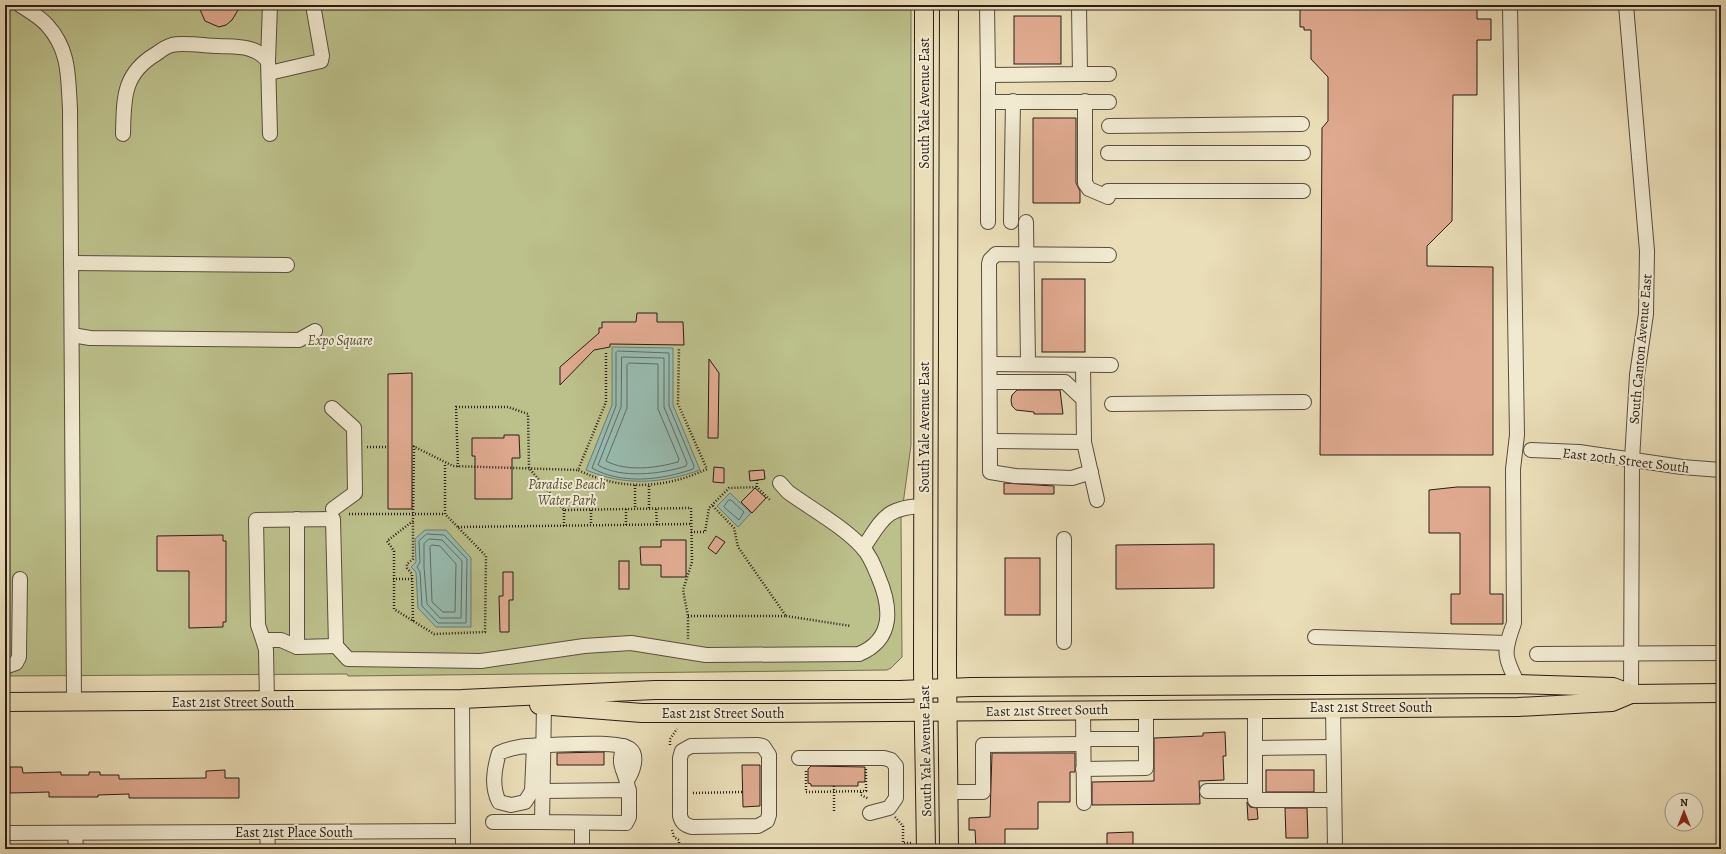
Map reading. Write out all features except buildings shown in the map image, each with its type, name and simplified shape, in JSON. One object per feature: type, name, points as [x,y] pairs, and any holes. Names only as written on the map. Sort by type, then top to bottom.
[{"type":"main road","name":"South Yale Avenue East","points":[[924,5],[924,712],[926,849]]},
{"type":"main road","name":"South Yale Avenue East","points":[[949,5],[947,688],[949,849]]},
{"type":"main road","points":[[924,39],[949,40]]},
{"type":"main road","points":[[924,217],[948,217]]},
{"type":"main road","points":[[1518,684],[1518,707]]},
{"type":"main road","name":"East 21st Street South","points":[[5,702],[266,702],[462,699],[655,690],[1518,684],[1613,687],[1630,694],[1721,693]]},
{"type":"main road","points":[[1320,686],[1333,707]]},
{"type":"main road","name":"East 21st Street South","points":[[462,699],[642,713],[924,712],[1333,707],[1518,707],[1612,702],[1630,694]]},
{"type":"street","points":[[20,5],[47,25],[60,45],[68,65],[72,335],[74,702]]},
{"type":"street","points":[[270,5],[270,134]]},
{"type":"street","points":[[269,67],[321,61],[322,56],[313,5]]},
{"type":"street","points":[[987,5],[989,102],[988,222]]},
{"type":"street","points":[[1079,5],[1080,74]]},
{"type":"street","points":[[1510,5],[1518,434],[1513,469],[1514,623],[1507,643],[1506,660],[1518,684]]},
{"type":"street","name":"South Canton Avenue East","points":[[1626,5],[1647,251],[1646,314],[1637,375],[1632,460],[1630,694]]},
{"type":"street","points":[[123,134],[126,88],[135,73],[150,58],[171,45],[246,48],[261,52],[269,67]]},
{"type":"street","points":[[988,75],[1109,74]]},
{"type":"street","points":[[1011,222],[1012,101]]},
{"type":"street","points":[[1085,101],[1085,183],[1089,189],[1108,194],[1303,191]]},
{"type":"street","points":[[989,102],[1109,102]]},
{"type":"street","points":[[1108,126],[1302,124]]},
{"type":"street","points":[[1108,153],[1303,153]]},
{"type":"street","points":[[1026,222],[1028,364]]},
{"type":"street","points":[[1091,472],[1072,478],[1015,476],[990,472],[990,260],[996,254],[1108,255]]},
{"type":"street","points":[[71,263],[287,265]]},
{"type":"street","points":[[72,335],[90,338],[299,340],[315,331]]},
{"type":"street","points":[[990,364],[1111,365]]},
{"type":"street","points":[[1083,365],[1084,442],[1097,500]]},
{"type":"street","points":[[990,382],[1065,382],[1083,399]]},
{"type":"street","points":[[1112,404],[1304,402]]},
{"type":"street","points":[[332,408],[354,428],[355,493],[333,509]]},
{"type":"street","points":[[990,441],[1084,442]]},
{"type":"street","name":"East 20th Street South","points":[[1531,450],[1579,452],[1682,467],[1721,470]]},
{"type":"street","points":[[266,702],[266,650],[258,626],[256,520],[333,519],[336,646],[348,659],[482,661],[584,646],[631,643],[706,655],[859,654],[870,650],[882,637],[887,623],[888,608],[885,593],[874,565],[864,548],[854,538],[788,492],[780,484]]},
{"type":"street","points":[[864,548],[886,515],[907,507],[924,506]]},
{"type":"street","points":[[297,519],[297,647]]},
{"type":"street","points":[[1064,538],[1064,642]]},
{"type":"street","points":[[5,667],[16,663],[19,657],[20,579]]},
{"type":"street","points":[[1315,637],[1507,643]]},
{"type":"street","points":[[263,640],[281,640],[297,647],[336,646]]},
{"type":"street","points":[[1537,654],[1721,653]]},
{"type":"street","points":[[462,699],[463,849]]},
{"type":"street","points":[[542,822],[543,791],[539,745],[544,706]]},
{"type":"street","points":[[1333,707],[1335,849]]},
{"type":"street","points":[[1255,708],[1255,796]]},
{"type":"street","points":[[1083,769],[1146,768],[1146,709]]},
{"type":"street","points":[[1083,710],[1084,803]]},
{"type":"street","points":[[948,792],[983,792],[983,745],[1146,739]]},
{"type":"street","points":[[493,822],[626,823],[629,817],[628,785],[622,770],[621,755],[624,746],[610,744],[539,745]]},
{"type":"street","points":[[758,745],[767,750],[769,754],[769,815],[767,821],[762,825],[688,826],[681,821],[680,793],[680,758],[682,751],[686,748],[691,746],[758,745]]},
{"type":"street","points":[[1255,748],[1333,747]]},
{"type":"street","points":[[802,758],[884,758],[891,760],[896,766],[896,798],[889,808],[870,813]]},
{"type":"street","points":[[543,791],[628,785]]},
{"type":"street","points":[[1207,791],[1255,796],[1334,800]]},
{"type":"street","points":[[582,823],[582,849]]},
{"type":"street","name":"East 21st Place South","points":[[5,833],[463,831]]},
{"type":"street","points":[[267,832],[268,849]]},
{"type":"street","points":[[75,833],[76,849]]},
{"type":"path","points":[[413,622],[412,574],[407,568],[407,564],[412,559],[414,514],[413,446],[445,463],[458,467],[578,470],[610,481],[635,485],[649,486],[673,483],[707,470],[678,404],[678,348]]},
{"type":"path","points":[[578,470],[606,402],[606,353]]},
{"type":"path","points":[[458,467],[456,407],[508,407],[528,414],[529,468],[564,510],[564,526]]},
{"type":"path","points":[[354,447],[388,447]]},
{"type":"path","points":[[413,521],[387,541],[394,551],[394,609],[434,634],[485,632],[486,556],[445,514],[445,463]]},
{"type":"path","points":[[757,480],[757,486],[771,501]]},
{"type":"path","points":[[635,485],[635,509]]},
{"type":"path","points":[[649,486],[649,509]]},
{"type":"path","points":[[691,532],[705,532],[709,508],[729,488],[757,486]]},
{"type":"path","points":[[712,505],[734,528],[738,548],[786,616]]},
{"type":"path","points":[[564,510],[691,508],[692,562],[684,590],[688,616],[688,643]]},
{"type":"path","points":[[626,509],[626,525]]},
{"type":"path","points":[[656,509],[656,525]]},
{"type":"path","points":[[591,510],[591,525]]},
{"type":"path","points":[[349,514],[445,514]]},
{"type":"path","points":[[458,527],[691,524]]},
{"type":"path","points":[[393,579],[412,579]]},
{"type":"path","points":[[688,616],[786,616],[851,626]]},
{"type":"path","points":[[802,758],[806,792],[866,792],[866,766],[862,766]]},
{"type":"path","points":[[834,786],[834,813]]},
{"type":"path","points":[[680,793],[742,792]]},
{"type":"green space","name":"Expo Square","points":[[5,5],[911,5],[911,445],[901,519],[902,657],[887,670],[348,676],[347,674],[5,676]]},
{"type":"water","points":[[612,347],[673,348],[673,405],[700,470],[671,478],[628,481],[614,479],[586,470],[612,405]]},
{"type":"water","points":[[730,493],[751,513],[738,527],[717,506]]},
{"type":"water","points":[[425,530],[446,530],[471,558],[471,627],[436,627],[418,608],[416,572],[411,567],[416,562],[415,539]]},
{"type":"park label","name":"Paradise Beach Water Park","points":[[567,492]]}]
